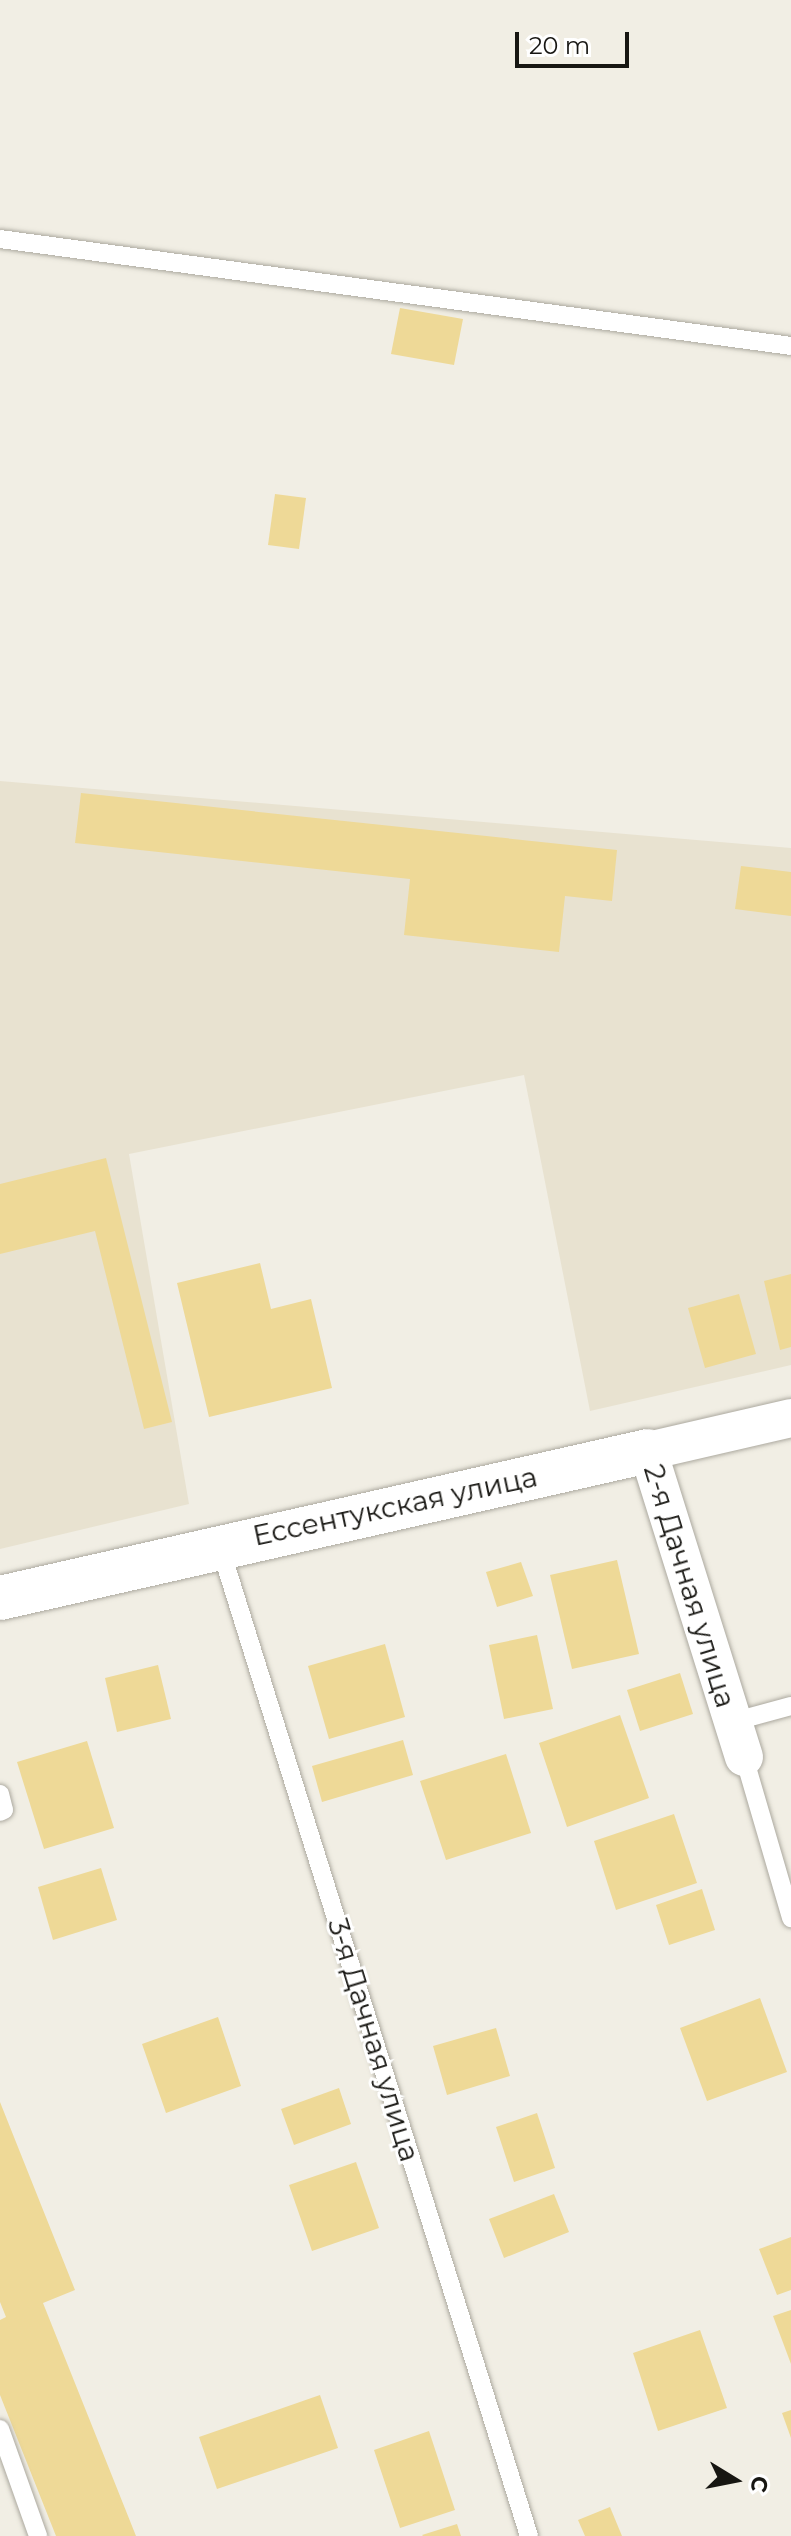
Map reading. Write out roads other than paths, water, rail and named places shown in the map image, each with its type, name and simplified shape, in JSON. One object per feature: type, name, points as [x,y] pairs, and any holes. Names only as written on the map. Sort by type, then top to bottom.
[{"type":"street","name":"Ессентукская улица","points":[[0,1598],[219,1544],[791,1418]]},
{"type":"street","name":"2-я Дачная улица","points":[[648,1451],[738,1739]]},
{"type":"lane","points":[[0,239],[791,346]]},
{"type":"lane","name":"3-я Дачная улица","points":[[219,1544],[529,2536]]},
{"type":"lane","name":"2-я Дачная улица","points":[[791,1706],[738,1739],[791,1918]]},
{"type":"lane","points":[[0,1794],[0,1812]]},
{"type":"lane","points":[[0,2429],[38,2536]]}]
